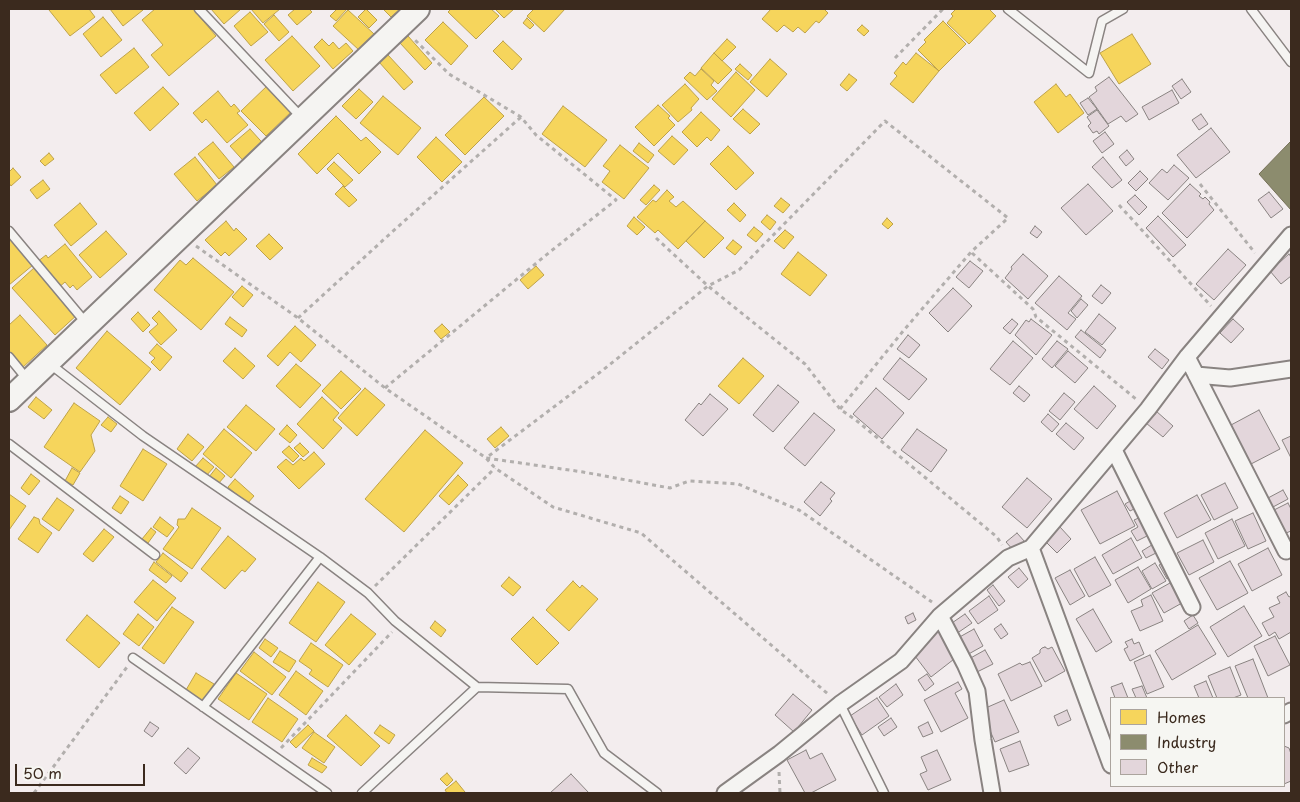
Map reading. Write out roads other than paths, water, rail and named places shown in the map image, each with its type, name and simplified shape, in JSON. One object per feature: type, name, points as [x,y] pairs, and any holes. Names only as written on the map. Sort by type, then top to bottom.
[{"type":"street","points":[[9,400],[418,9]]},
{"type":"street","points":[[725,793],[779,754],[840,704],[901,661],[943,614],[1008,558],[1030,548],[1114,450],[1187,357],[1291,234]]},
{"type":"street","points":[[1187,357],[1286,551]]},
{"type":"street","points":[[1196,374],[1230,378],[1291,369]]},
{"type":"street","points":[[1114,450],[1192,607]]},
{"type":"street","points":[[1030,548],[1110,762]]},
{"type":"street","points":[[943,614],[977,691],[982,740],[992,793]]},
{"type":"lane","points":[[199,9],[303,119]]},
{"type":"lane","points":[[1008,9],[1089,73],[1102,21],[1124,9]]},
{"type":"lane","points":[[1251,9],[1291,62]]},
{"type":"lane","points":[[9,232],[88,324]]},
{"type":"lane","points":[[9,357],[28,381]]},
{"type":"lane","points":[[48,363],[143,436],[320,557],[368,594],[395,621],[477,687],[568,688],[604,753],[657,793]]},
{"type":"lane","points":[[9,444],[155,555]]},
{"type":"lane","points":[[203,707],[320,557]]},
{"type":"lane","points":[[133,658],[327,793]]},
{"type":"lane","points":[[362,793],[477,687]]},
{"type":"lane","points":[[840,704],[884,793]]}]
